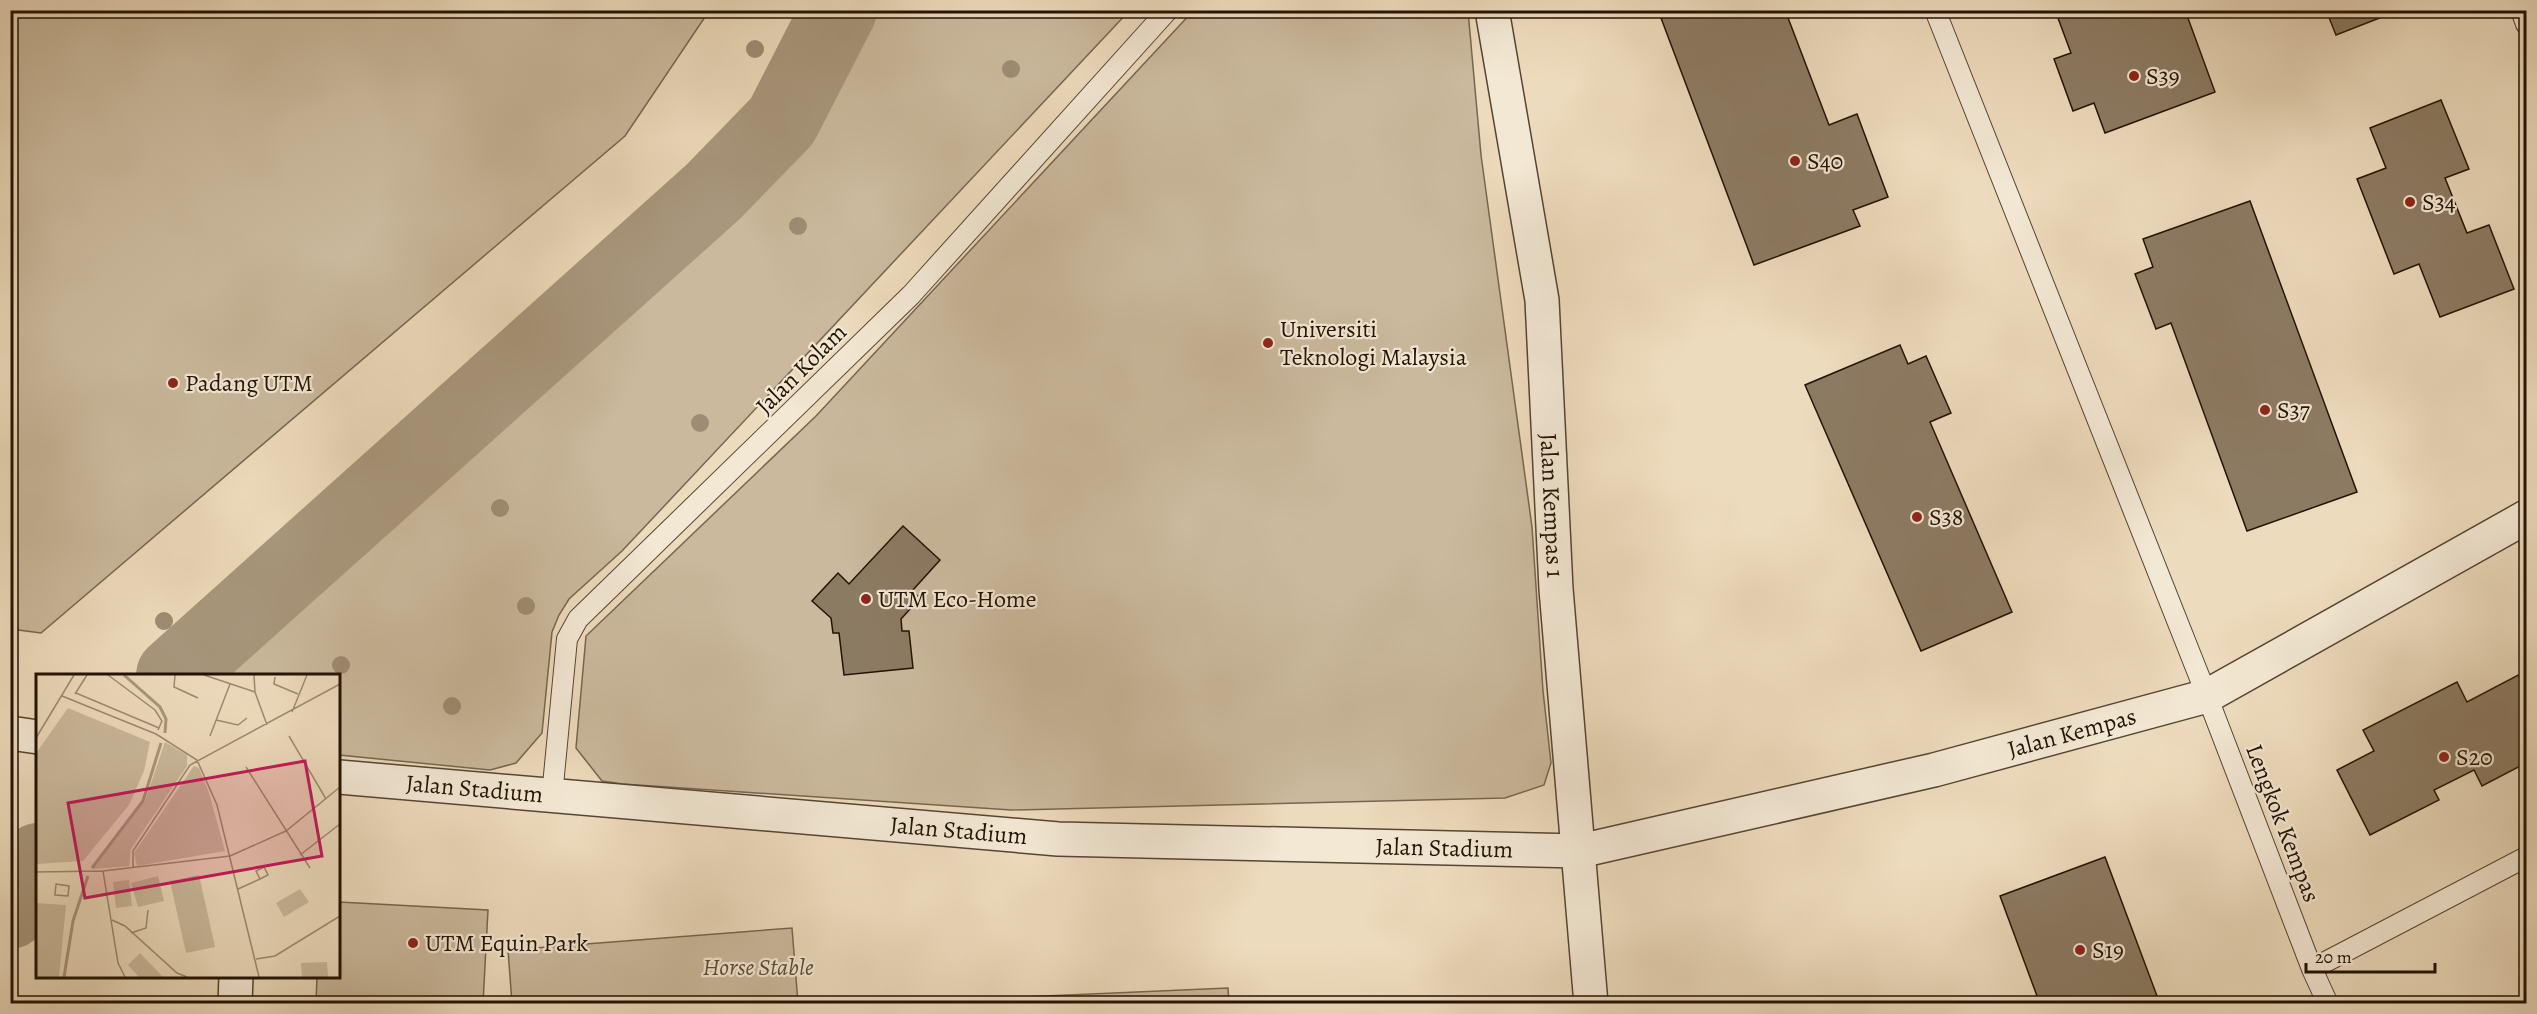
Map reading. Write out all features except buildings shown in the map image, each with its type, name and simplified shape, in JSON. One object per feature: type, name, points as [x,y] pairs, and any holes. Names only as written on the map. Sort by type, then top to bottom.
[{"type":"street","name":"Jalan Kempas 1","points":[[1492,10],[1542,300],[1556,589],[1580,851],[1591,1004]]},
{"type":"street","name":"Jalan Kempas","points":[[1580,851],[1934,770],[2207,696],[2526,517]]},
{"type":"street","points":[[10,733],[36,737]]},
{"type":"street","name":"Jalan Stadium","points":[[340,777],[1058,839],[1580,851]]},
{"type":"street","points":[[235,1004],[236,978]]},
{"type":"lane","name":"Jalan Kolam","points":[[552,795],[567,639],[578,619],[911,295],[1168,10]]},
{"type":"lane","name":"Lengkok Kempas","points":[[1935,10],[2207,696],[2312,969],[2328,1004]]},
{"type":"lane","points":[[2522,10],[2526,24]]},
{"type":"lane","points":[[2312,969],[2526,857]]},
{"type":"green space","name":"Padang UTM","points":[[11,10],[709,11],[625,136],[41,633],[11,629]]},
{"type":"green space","points":[[860,11],[1129,11],[622,551],[569,599],[552,632],[542,733],[516,763],[490,770],[340,755],[340,674],[200,674],[471,435],[803,126]]},
{"type":"green space","points":[[1193,11],[1468,11],[1481,155],[1532,527],[1543,691],[1551,763],[1544,785],[1505,798],[1011,810],[602,781],[576,748],[586,636],[816,416]]},
{"type":"green space","name":"UTM Equin Park","points":[[340,902],[488,910],[483,1003],[316,1003],[317,978],[340,978]]},
{"type":"green space","name":"Horse Stable","points":[[792,928],[798,1003],[512,1003],[508,950]]},
{"type":"green space","points":[[1228,988],[1229,1004],[909,1002]]},
{"type":"waterway","points":[[175,674],[713,192],[782,121],[839,10]]},
{"type":"waterway","points":[[10,911],[36,865]]},
{"type":"place","name":"S39","points":[[2134,76]]},
{"type":"place","name":"S40","points":[[1795,161]]},
{"type":"place","name":"S34","points":[[2410,202]]},
{"type":"place","name":"Universiti Teknologi Malaysia","points":[[1268,343]]},
{"type":"place","name":"Padang UTM","points":[[173,383]]},
{"type":"place","name":"S37","points":[[2265,410]]},
{"type":"place","name":"S38","points":[[1917,517]]},
{"type":"place","name":"UTM Eco-Home","points":[[866,599]]},
{"type":"place","name":"S20","points":[[2444,757]]},
{"type":"place","name":"UTM Equin Park","points":[[413,943]]},
{"type":"place","name":"S19","points":[[2080,950]]}]
